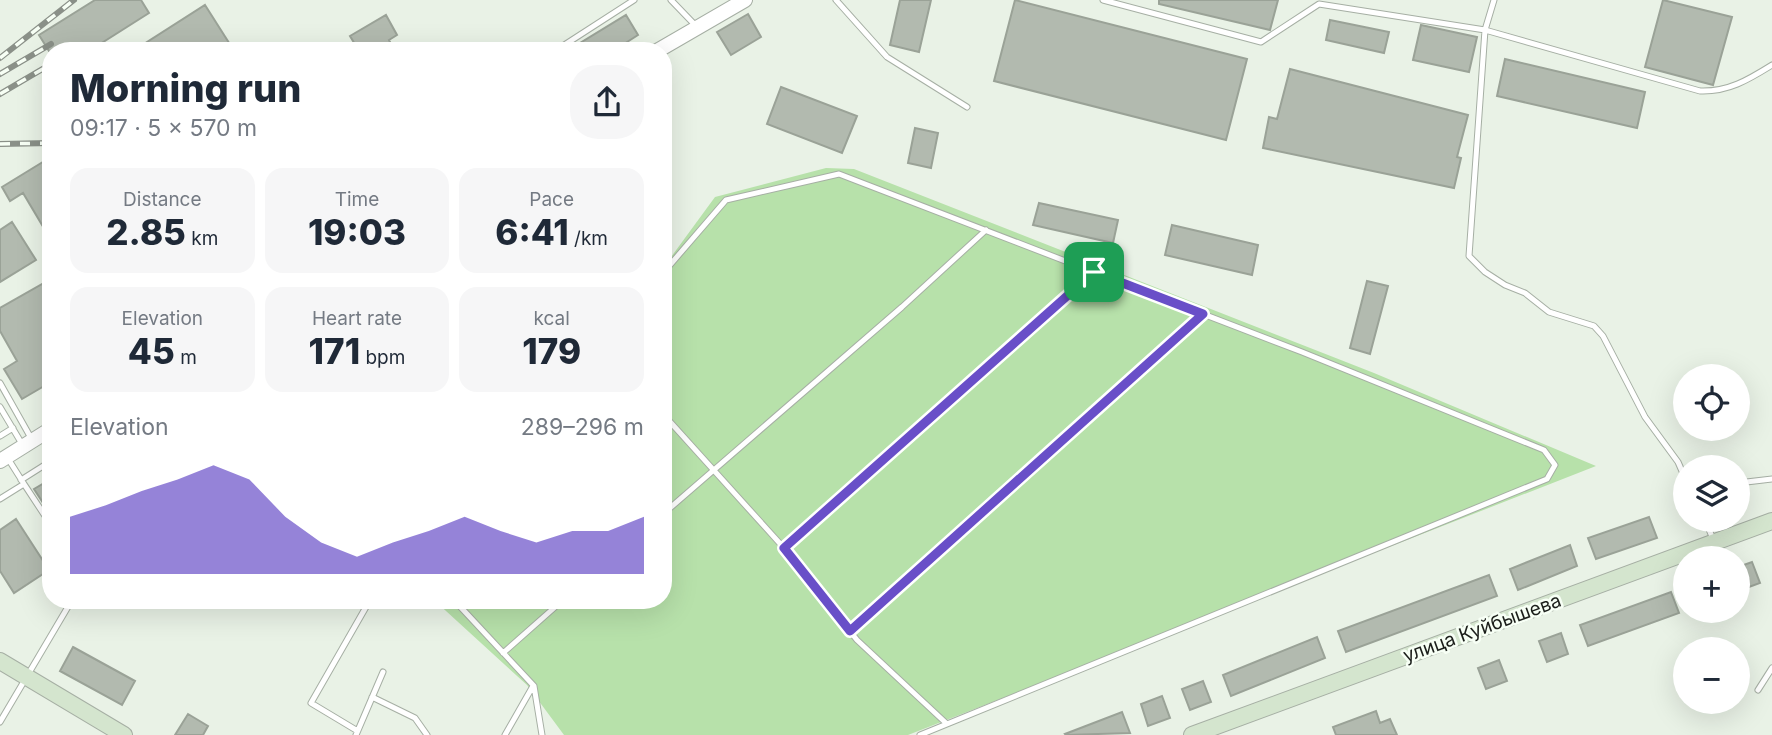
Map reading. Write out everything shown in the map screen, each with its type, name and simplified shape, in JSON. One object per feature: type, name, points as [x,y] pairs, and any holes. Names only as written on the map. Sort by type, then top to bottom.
[{"type":"main road","name":"улица Куйбышева","points":[[1192,735],[1772,521]]},
{"type":"main road","points":[[0,661],[124,735]]},
{"type":"street","points":[[671,42],[745,0]]},
{"type":"street","points":[[3,459],[42,435]]},
{"type":"lane","points":[[568,42],[626,2],[634,0]]},
{"type":"lane","points":[[671,0],[696,26]]},
{"type":"lane","points":[[836,0],[887,57],[967,107]]},
{"type":"lane","points":[[1103,0],[1261,42],[1319,2],[1485,30],[1699,91],[1719,92],[1743,83],[1772,65]]},
{"type":"lane","points":[[1494,0],[1485,30],[1469,256],[1485,272],[1505,285],[1525,293],[1549,312],[1594,326],[1603,336],[1645,417],[1673,455]]},
{"type":"lane","points":[[672,263],[726,200],[839,174],[1203,314],[1544,450],[1555,465],[1546,479],[919,735]]},
{"type":"lane","points":[[672,506],[902,307],[986,230]]},
{"type":"lane","points":[[784,548],[1094,272]]},
{"type":"lane","points":[[850,631],[1203,314]]},
{"type":"lane","points":[[0,383],[28,444]]},
{"type":"lane","points":[[0,407],[13,428],[28,444]]},
{"type":"lane","points":[[672,424],[784,548],[850,631],[947,724]]},
{"type":"lane","points":[[0,436],[13,428]]},
{"type":"lane","points":[[3,459],[23,482],[42,511]]},
{"type":"lane","points":[[0,499],[42,468]]},
{"type":"lane","points":[[1750,482],[1772,479]]},
{"type":"lane","points":[[1710,532],[1715,542]]},
{"type":"lane","points":[[0,722],[67,609]]},
{"type":"lane","points":[[365,609],[311,703],[356,733],[383,672]]},
{"type":"lane","points":[[462,609],[534,686],[542,735]]},
{"type":"lane","points":[[503,653],[553,609]]},
{"type":"lane","points":[[1758,690],[1772,668]]},
{"type":"lane","points":[[505,735],[534,686]]},
{"type":"lane","points":[[372,697],[415,718],[427,735]]},
{"type":"green space","points":[[826,168],[854,169],[1374,373],[1596,466],[908,735],[564,735],[527,685],[444,609],[672,609],[672,256],[715,197]]},
{"type":"building","points":[[95,0],[141,0],[149,13],[103,42],[43,42],[39,35]]},
{"type":"building","points":[[900,0],[931,0],[919,52],[890,45]]},
{"type":"building","points":[[1015,0],[1247,59],[1226,140],[994,81]]},
{"type":"building","points":[[1159,0],[1278,0],[1270,30],[1159,4]]},
{"type":"building","points":[[1663,0],[1732,17],[1713,85],[1645,67]]},
{"type":"building","points":[[205,5],[228,42],[147,42]]},
{"type":"building","points":[[748,14],[761,37],[731,55],[717,32]]},
{"type":"building","points":[[386,15],[397,35],[389,40],[390,42],[354,42],[350,36]]},
{"type":"building","points":[[626,15],[638,35],[627,42],[582,42]]},
{"type":"building","points":[[1330,20],[1389,32],[1384,53],[1326,40]]},
{"type":"building","points":[[1421,25],[1477,37],[1469,72],[1413,60]]},
{"type":"building","points":[[1505,59],[1645,92],[1637,128],[1497,96]]},
{"type":"building","points":[[1290,69],[1468,115],[1457,157],[1461,158],[1454,188],[1263,148],[1269,117],[1277,119]]},
{"type":"building","points":[[781,87],[857,116],[842,153],[767,124]]},
{"type":"building","points":[[915,128],[938,133],[931,168],[908,163]]},
{"type":"building","points":[[42,163],[42,225],[23,193],[10,201],[2,187]]},
{"type":"building","points":[[1039,203],[1118,220],[1113,243],[1033,225]]},
{"type":"building","points":[[12,222],[36,260],[0,282],[0,230]]},
{"type":"building","points":[[1172,225],[1258,245],[1252,275],[1165,255]]},
{"type":"building","points":[[1367,281],[1388,286],[1370,354],[1350,348]]},
{"type":"building","points":[[42,284],[42,387],[22,399],[4,369],[17,361],[0,331],[0,308]]},
{"type":"building","points":[[42,484],[42,501],[34,489]]},
{"type":"building","points":[[1649,517],[1657,538],[1596,559],[1588,538]]},
{"type":"building","points":[[16,519],[42,559],[42,575],[14,593],[0,571],[0,530]]},
{"type":"building","points":[[1570,545],[1577,566],[1518,590],[1510,569]]},
{"type":"building","points":[[1752,562],[1760,583],[1750,587]]},
{"type":"building","points":[[1489,575],[1497,596],[1346,652],[1338,631]]},
{"type":"building","points":[[1671,592],[1673,597],[1673,615],[1588,646],[1580,625]]},
{"type":"building","points":[[1561,633],[1568,654],[1547,662],[1539,641]]},
{"type":"building","points":[[1317,637],[1325,658],[1231,696],[1223,675]]},
{"type":"building","points":[[73,647],[135,681],[122,705],[60,671]]},
{"type":"building","points":[[1499,660],[1507,681],[1486,689],[1478,668]]},
{"type":"building","points":[[1203,681],[1211,702],[1190,710],[1182,689]]},
{"type":"building","points":[[1162,696],[1170,718],[1148,726],[1141,704]]},
{"type":"building","points":[[1376,711],[1380,723],[1390,719],[1397,735],[1336,735],[1333,727]]},
{"type":"building","points":[[1122,712],[1130,733],[1065,734]]},
{"type":"building","points":[[188,714],[208,726],[203,735],[175,735]]},
{"type":"railway","points":[[0,58],[74,0]]},
{"type":"railway","points":[[0,74],[42,49]]},
{"type":"railway","points":[[0,94],[42,69]]},
{"type":"railway","points":[[0,144],[42,143]]},
{"type":"route","points":[[1094,272],[1203,314],[850,631],[784,548],[1094,272]]}]
